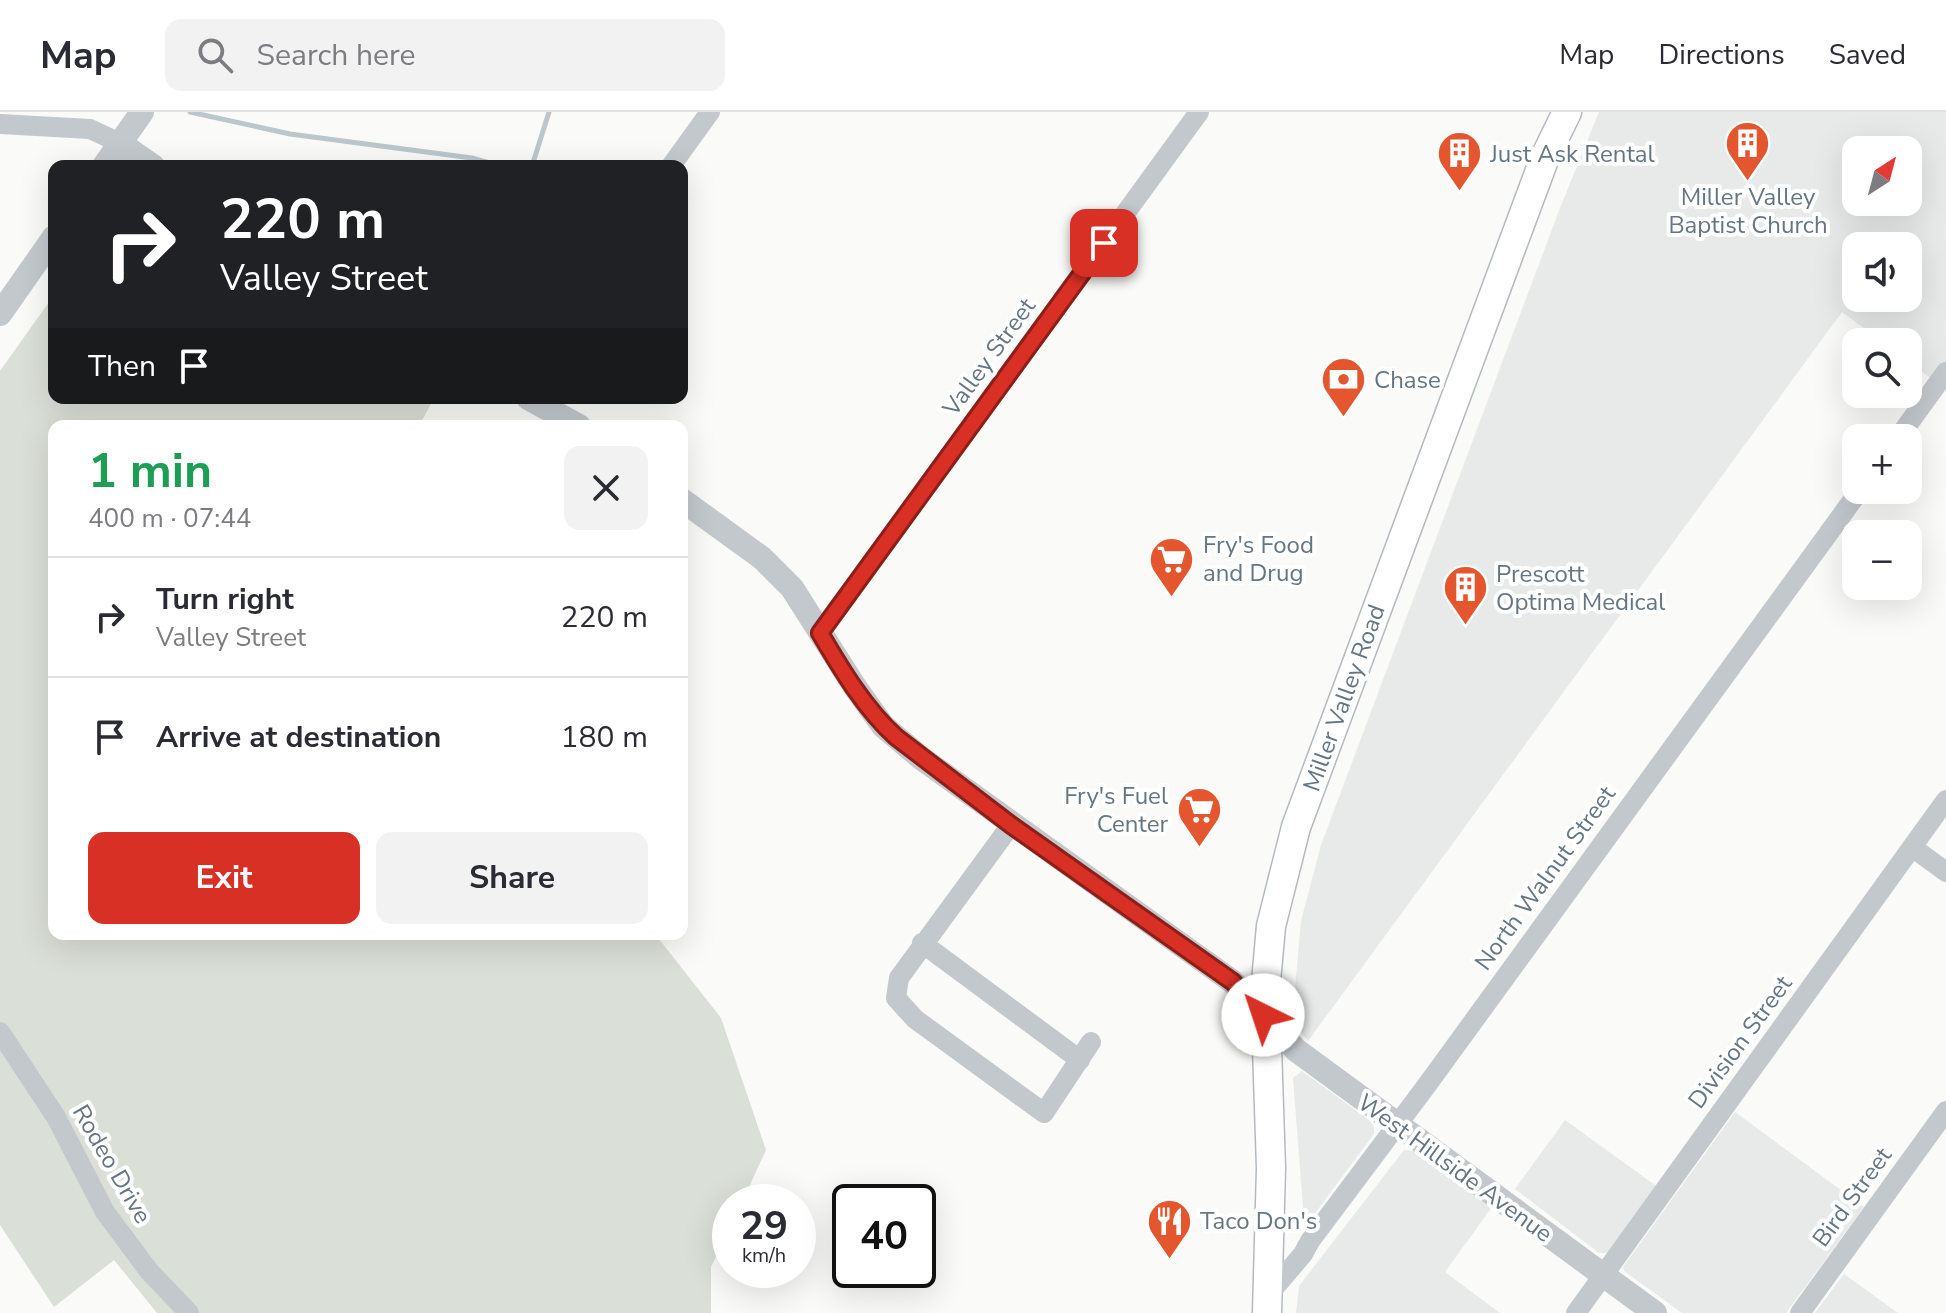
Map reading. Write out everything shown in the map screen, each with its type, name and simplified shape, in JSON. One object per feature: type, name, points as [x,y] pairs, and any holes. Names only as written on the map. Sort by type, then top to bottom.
[{"type":"main road","name":"Miller Valley Road","points":[[1268,1304],[1271,1168],[1263,1015],[1271,926],[1296,827],[1545,157],[1567,112]]},
{"type":"street","points":[[108,160],[142,112]]},
{"type":"street","points":[[675,160],[710,112]]},
{"type":"street","name":"Valley Street","points":[[820,633],[1199,112]]},
{"type":"street","points":[[0,124],[90,129],[120,143],[144,160]]},
{"type":"street","points":[[0,314],[48,246]]},
{"type":"street","points":[[1908,424],[1946,372]]},
{"type":"street","points":[[539,404],[568,420]]},
{"type":"street","name":"West Hillside Avenue","points":[[688,504],[762,558],[792,588],[883,726],[921,758],[1233,982],[1296,1050],[1655,1313]]},
{"type":"street","name":"North Walnut Street","points":[[1268,1304],[1850,504]]},
{"type":"street","name":"Division Street","points":[[1576,1313],[1946,800]]},
{"type":"street","points":[[922,943],[1086,1051],[1044,1113],[915,1019],[896,998],[899,978],[922,943],[1011,825]]},
{"type":"street","points":[[1912,847],[1946,872]]},
{"type":"street","name":"Rodeo Drive","points":[[0,1032],[56,1117],[105,1212],[149,1271],[189,1313]]},
{"type":"street","name":"Bird Street","points":[[1800,1313],[1946,1111]]},
{"type":"shaded area","points":[[1599,112],[1946,112],[1946,362],[1933,380],[1922,372],[1922,328],[1864,328],[1842,312],[1308,1041],[1295,1025],[1293,1010],[1301,921],[1321,845],[1560,208]]},
{"type":"shaded area","points":[[48,303],[48,404],[431,404],[422,420],[48,420],[48,940],[660,940],[721,1018],[766,1150],[750,1184],[712,1184],[711,1313],[157,1313],[114,1260],[54,1307],[0,1225],[0,371]]},
{"type":"shaded area","points":[[1302,1071],[1369,1120],[1374,1127],[1374,1134],[1316,1212],[1304,1220],[1293,1078]]},
{"type":"shaded area","points":[[1735,1112],[1864,1207],[1786,1313],[1682,1313],[1624,1271],[1623,1267]]},
{"type":"shaded area","points":[[1565,1120],[1659,1188],[1615,1247],[1607,1253],[1599,1253],[1515,1189]]},
{"type":"shaded area","points":[[1404,1150],[1414,1151],[1492,1207],[1445,1272],[1500,1313],[1296,1313],[1299,1286]]},
{"type":"shaded area","points":[[1844,1274],[1898,1313],[1815,1313]]},
{"type":"waterway","points":[[190,112],[290,134],[479,160]]},
{"type":"waterway","points":[[534,160],[549,112]]},
{"type":"place","name":"Miller Valley Baptist Church","points":[[1748,182]]},
{"type":"place","name":"Just Ask Rental","points":[[1459,193]]},
{"type":"place","name":"Chase","points":[[1343,419]]},
{"type":"place","name":"Fry's Food and Drug","points":[[1172,598]]},
{"type":"place","name":"Prescott Optima Medical","points":[[1465,627]]},
{"type":"place","name":"Fry's Fuel Center","points":[[1199,849]]},
{"type":"place","name":"Taco Don's","points":[[1169,1260]]},
{"type":"route","points":[[1104,243],[820,633],[883,726],[1011,825],[1233,982],[1263,1015]]}]
